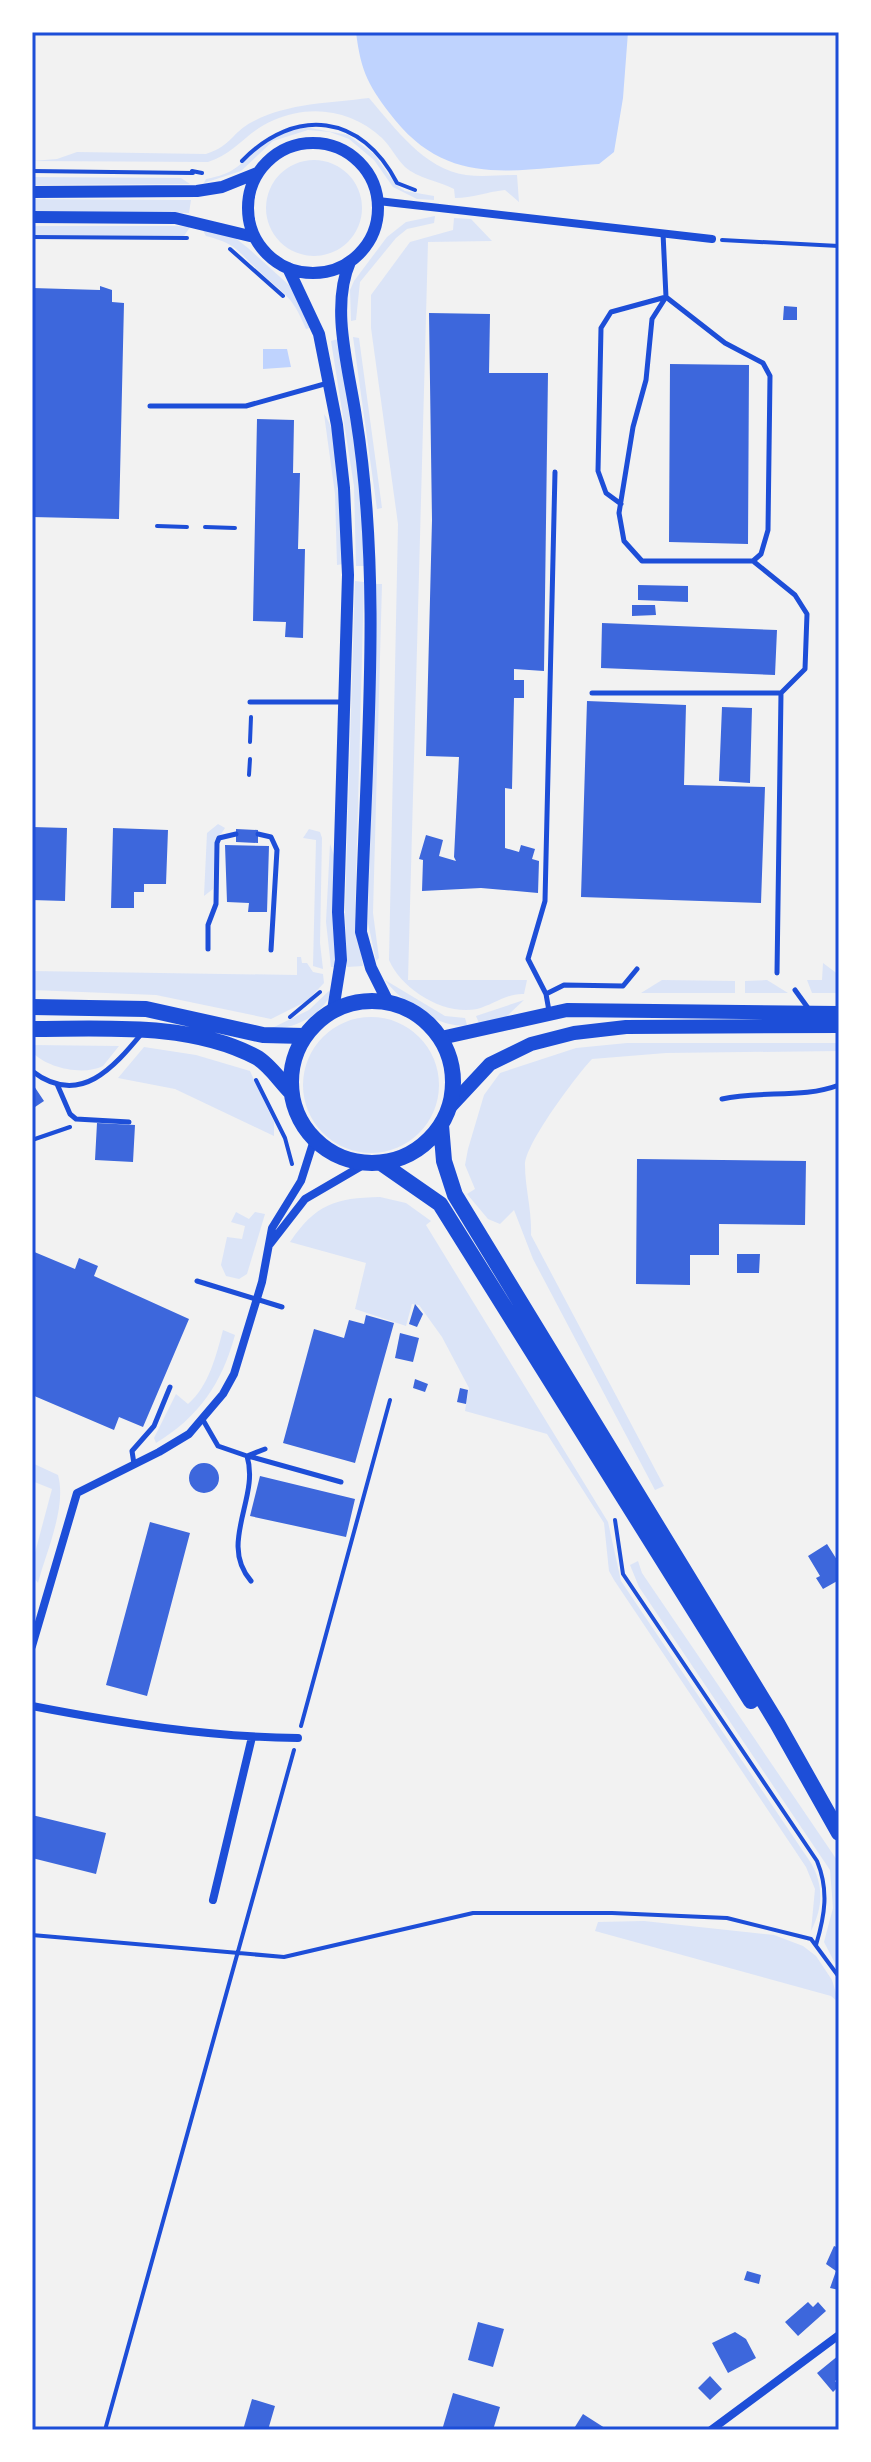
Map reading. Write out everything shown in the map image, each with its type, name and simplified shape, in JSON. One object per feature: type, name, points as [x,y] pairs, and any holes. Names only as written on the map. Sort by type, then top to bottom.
[{"type":"main road","points":[[449,1108],[452,1070],[441,1038],[421,1017],[388,1002],[356,1002],[333,1010],[304,1036],[292,1063],[290,1091],[298,1117],[314,1140],[336,1156],[373,1164],[440,1204],[656,1553],[771,1732],[795,1758]]},
{"type":"main road","points":[[32,1007],[146,1009],[263,1035],[304,1036]]},
{"type":"main road","points":[[441,1038],[549,1012],[839,1013]]},
{"type":"main road","points":[[373,1164],[415,1152],[441,1125],[449,1108],[490,1064],[531,1044],[574,1033],[626,1027],[839,1026]]},
{"type":"main road","points":[[32,1029],[144,1031],[225,1045],[259,1058],[290,1091]]},
{"type":"main road","points":[[441,1125],[444,1161],[455,1195],[777,1723],[839,1833]]},
{"type":"street","points":[[350,262],[320,273],[288,268],[274,261],[254,237],[248,216],[249,194],[257,173],[272,156],[293,145],[316,142],[338,147],[365,169],[378,201],[376,224],[367,245],[350,262],[342,281],[344,329],[370,520],[361,932],[371,968],[388,1002]]},
{"type":"street","points":[[32,192],[197,191],[222,187],[257,173]]},
{"type":"street","points":[[378,201],[712,239]]},
{"type":"street","points":[[32,217],[175,218],[254,237]]},
{"type":"street","points":[[288,268],[319,334],[337,425],[346,532],[338,912],[341,960],[333,1010]]},
{"type":"street","points":[[32,1646],[77,1493],[159,1452],[203,1420],[234,1374],[257,1299],[277,1216],[308,1166],[314,1140]]},
{"type":"street","points":[[270,1244],[305,1199],[373,1164]]},
{"type":"street","points":[[32,1706],[127,1724],[252,1737],[298,1738]]},
{"type":"street","points":[[213,1900],[252,1737]]},
{"type":"street","points":[[711,2430],[839,2335]]},
{"type":"lane","points":[[663,233],[666,297],[652,319],[644,392],[633,427],[620,527],[624,541],[642,561],[753,561],[795,595],[807,614],[805,669],[781,693],[777,973]]},
{"type":"lane","points":[[621,504],[606,493],[598,471],[601,328],[611,312],[666,297]]},
{"type":"lane","points":[[666,297],[725,343],[763,363],[770,376],[768,530],[761,554],[753,561]]},
{"type":"lane","points":[[150,406],[246,406],[329,383]]},
{"type":"lane","points":[[549,1012],[546,994],[528,959],[545,901],[555,472]]},
{"type":"lane","points":[[592,693],[781,693]]},
{"type":"lane","points":[[250,702],[343,702]]},
{"type":"lane","points":[[208,949],[209,918],[216,904],[217,843],[219,838],[236,834]]},
{"type":"lane","points":[[258,834],[271,837],[277,850],[271,950]]},
{"type":"lane","points":[[546,994],[564,985],[623,986],[637,969]]},
{"type":"lane","points":[[795,990],[811,1012]]},
{"type":"lane","points":[[32,1071],[56,1083],[84,1084],[110,1071],[144,1031]]},
{"type":"lane","points":[[56,1083],[76,1119],[129,1122]]},
{"type":"lane","points":[[722,1099],[748,1093],[825,1091],[839,1085]]},
{"type":"lane","points":[[197,1281],[282,1307]]},
{"type":"lane","points":[[134,1464],[132,1451],[154,1426],[170,1387]]},
{"type":"lane","points":[[203,1420],[218,1446],[341,1482]]},
{"type":"lane","points":[[247,1456],[265,1449]]},
{"type":"lane","points":[[247,1456],[251,1478],[237,1545],[240,1563],[251,1581]]},
{"type":"path","points":[[232,170],[259,143],[290,127],[332,127],[368,141],[384,158],[397,183],[427,191]]},
{"type":"path","points":[[192,171],[215,175]]},
{"type":"path","points":[[32,237],[195,238]]},
{"type":"path","points":[[712,239],[839,246]]},
{"type":"path","points":[[157,526],[187,527]]},
{"type":"path","points":[[205,527],[235,528]]},
{"type":"path","points":[[250,742],[251,717]]},
{"type":"path","points":[[249,775],[250,759]]},
{"type":"path","points":[[251,1071],[285,1138],[292,1170]]},
{"type":"path","points":[[32,1140],[69,1128],[76,1119]]},
{"type":"path","points":[[105,2430],[240,1952],[390,1400]]},
{"type":"path","points":[[614,1514],[623,1574],[817,1861],[825,1880],[825,1917],[816,1945]]},
{"type":"path","points":[[32,1935],[284,1957],[473,1913],[612,1913],[727,1918],[811,1939],[839,1977]]},
{"type":"shaded area","points":[[369,98],[412,146],[437,165],[466,175],[517,175],[519,202],[505,190],[455,198],[454,189],[405,167],[385,141],[370,129],[358,121],[331,112],[302,112],[274,120],[208,162],[32,161],[57,159],[77,152],[206,154],[222,147],[245,126],[265,116],[309,105]]},
{"type":"shaded area","points":[[305,127],[348,135],[374,154],[396,185],[405,191],[434,196],[434,200],[417,199],[393,187],[374,160],[349,139],[330,132],[308,130],[273,141],[241,171],[204,183],[206,179],[233,170],[269,140]]},
{"type":"shaded area","points":[[314,160],[332,164],[348,174],[358,190],[362,208],[358,226],[348,242],[332,252],[314,256],[296,252],[280,242],[270,226],[266,208],[270,190],[280,174],[296,164]]},
{"type":"shaded area","points":[[32,177],[181,178],[190,184],[32,185]]},
{"type":"shaded area","points":[[32,199],[191,200],[189,213],[32,211]]},
{"type":"shaded area","points":[[435,216],[434,223],[407,229],[396,238],[360,282],[356,320],[351,321],[350,290],[387,237],[406,222]]},
{"type":"shaded area","points":[[454,218],[471,219],[492,241],[428,242],[408,980],[527,980],[524,994],[464,1010],[438,1004],[413,990],[389,960],[398,524],[371,328],[371,295],[410,242],[453,230]]},
{"type":"shaded area","points":[[32,227],[190,227],[184,236],[32,235]]},
{"type":"shaded area","points":[[202,229],[234,237],[248,248],[290,286],[313,327],[306,329],[291,301],[240,253],[224,242],[206,236]]},
{"type":"shaded area","points":[[353,337],[359,338],[382,508],[377,509]]},
{"type":"shaded area","points":[[338,339],[362,487],[364,566],[356,566],[354,486],[331,341]]},
{"type":"shaded area","points":[[324,414],[336,444],[341,486],[343,564],[337,565],[335,494]]},
{"type":"shaded area","points":[[355,581],[364,582],[355,916],[363,966],[347,967],[345,911]]},
{"type":"shaded area","points":[[376,584],[382,584],[373,913],[379,958],[376,961],[368,923]]},
{"type":"shaded area","points":[[218,824],[225,828],[215,843],[213,889],[204,896],[207,833]]},
{"type":"shaded area","points":[[309,829],[320,832],[322,838],[320,943],[323,969],[313,966],[316,840],[303,838]]},
{"type":"shaded area","points":[[330,844],[334,855],[337,967],[331,967],[326,922]]},
{"type":"shaded area","points":[[297,957],[301,957],[302,963],[307,963],[313,972],[323,974],[324,983],[307,1001],[271,1019],[156,995],[32,990],[32,971],[297,975]]},
{"type":"shaded area","points":[[823,963],[839,975],[839,993],[812,993],[807,980],[822,980]]},
{"type":"shaded area","points":[[385,980],[445,1016],[465,1018],[467,1025],[445,1023],[422,1012]]},
{"type":"shaded area","points":[[662,980],[735,981],[735,993],[641,993]]},
{"type":"shaded area","points":[[767,980],[788,993],[745,993],[745,981]]},
{"type":"shaded area","points":[[335,985],[325,1004],[310,1018],[291,1026],[270,1029],[309,1010]]},
{"type":"shaded area","points":[[524,1000],[506,1017],[479,1023],[476,1016]]},
{"type":"shaded area","points":[[371,1017],[397,1022],[419,1037],[434,1059],[439,1085],[434,1111],[419,1133],[397,1148],[371,1153],[345,1148],[323,1133],[308,1111],[303,1085],[308,1059],[323,1037],[345,1022]]},
{"type":"shaded area","points":[[627,1043],[839,1043],[839,1051],[666,1053],[592,1059],[552,1110],[527,1155],[525,1174],[531,1235],[664,1486],[655,1490],[533,1259],[514,1210],[500,1224],[488,1219],[467,1194],[475,1189],[465,1165],[484,1095],[500,1073],[576,1048]]},
{"type":"shaded area","points":[[32,1045],[119,1046],[103,1066],[76,1070],[39,1058],[32,1052]]},
{"type":"shaded area","points":[[144,1047],[196,1055],[250,1071],[274,1122],[274,1136],[175,1089],[118,1078]]},
{"type":"shaded area","points":[[380,1197],[406,1203],[431,1221],[426,1225],[608,1522],[621,1581],[811,1863],[818,1880],[820,1897],[811,1931],[815,1889],[806,1867],[614,1580],[609,1571],[604,1523],[547,1434],[465,1411],[469,1388],[442,1337],[419,1305],[412,1304],[406,1326],[355,1309],[366,1263],[290,1242],[309,1219],[328,1206],[351,1199]]},
{"type":"shaded area","points":[[236,1212],[249,1219],[255,1212],[265,1214],[247,1274],[239,1279],[226,1276],[221,1265],[227,1237],[242,1239],[245,1226],[231,1222]]},
{"type":"shaded area","points":[[223,1330],[235,1335],[216,1383],[185,1422],[156,1443],[154,1438],[176,1394],[188,1404],[201,1388],[211,1370]]},
{"type":"shaded area","points":[[32,1463],[58,1475],[60,1488],[58,1515],[38,1583],[32,1575],[32,1564],[52,1489],[32,1481]]},
{"type":"shaded area","points":[[638,1561],[642,1573],[839,1863],[839,1971],[824,1942],[833,1908],[830,1870],[639,1587],[630,1565]]},
{"type":"shaded area","points":[[644,1921],[774,1935],[803,1946],[816,1956],[832,1980],[839,2003],[831,1996],[595,1931],[598,1922]]},
{"type":"water","points":[[356,32],[628,32],[623,98],[614,152],[599,164],[514,170],[464,166],[440,157],[417,142],[379,98],[364,69]]},
{"type":"water","points":[[263,349],[287,349],[291,367],[263,369]]},
{"type":"building","points":[[100,286],[112,290],[112,302],[124,303],[119,519],[32,517],[32,288],[100,290]]},
{"type":"building","points":[[784,306],[797,307],[797,320],[783,320]]},
{"type":"building","points":[[429,313],[490,314],[489,373],[548,373],[544,671],[514,669],[514,680],[524,680],[524,698],[514,698],[512,789],[505,788],[505,848],[519,852],[521,845],[535,849],[532,859],[539,861],[538,893],[481,888],[422,891],[423,860],[419,859],[426,835],[443,840],[439,856],[456,861],[459,757],[426,756],[432,520]]},
{"type":"building","points":[[670,364],[749,365],[748,544],[669,542]]},
{"type":"building","points":[[257,419],[294,420],[293,473],[300,473],[298,549],[305,549],[303,638],[285,637],[286,622],[253,621]]},
{"type":"building","points":[[638,585],[688,586],[688,602],[638,600]]},
{"type":"building","points":[[632,605],[655,605],[656,615],[632,616]]},
{"type":"building","points":[[602,623],[777,630],[775,675],[601,668]]},
{"type":"building","points":[[587,701],[686,705],[684,785],[765,787],[761,903],[581,897]]},
{"type":"building","points":[[722,707],[752,708],[750,783],[719,781]]},
{"type":"building","points":[[32,827],[67,828],[65,901],[32,900]]},
{"type":"building","points":[[113,828],[168,830],[166,884],[144,884],[144,892],[134,892],[134,908],[111,908]]},
{"type":"building","points":[[236,829],[258,830],[258,843],[236,842]]},
{"type":"building","points":[[225,845],[269,846],[267,912],[248,912],[249,903],[227,902]]},
{"type":"building","points":[[32,1083],[44,1101],[32,1109]]},
{"type":"building","points":[[97,1123],[135,1125],[133,1162],[95,1160]]},
{"type":"building","points":[[637,1159],[806,1161],[805,1225],[719,1224],[719,1255],[690,1255],[690,1285],[636,1284]]},
{"type":"building","points":[[32,1251],[75,1269],[79,1258],[98,1266],[94,1276],[189,1319],[143,1427],[119,1417],[114,1430],[32,1395]]},
{"type":"building","points":[[737,1254],[760,1254],[759,1273],[737,1273]]},
{"type":"building","points":[[415,1304],[423,1314],[417,1327],[409,1324]]},
{"type":"building","points":[[366,1315],[394,1323],[355,1463],[283,1443],[314,1329],[344,1338],[349,1320],[364,1324]]},
{"type":"building","points":[[400,1333],[419,1338],[413,1362],[395,1358]]},
{"type":"building","points":[[415,1379],[428,1384],[425,1392],[413,1388]]},
{"type":"building","points":[[460,1388],[468,1390],[466,1404],[457,1402]]},
{"type":"building","points":[[204,1463],[215,1467],[219,1478],[215,1489],[204,1493],[193,1489],[189,1478],[193,1467]]},
{"type":"building","points":[[260,1476],[355,1499],[346,1537],[250,1516]]},
{"type":"building","points":[[150,1522],[190,1533],[147,1696],[106,1685]]},
{"type":"building","points":[[827,1544],[839,1563],[839,1580],[823,1589],[816,1578],[820,1576],[808,1556]]},
{"type":"building","points":[[32,1815],[106,1833],[96,1874],[32,1858]]},
{"type":"building","points":[[834,2246],[839,2248],[839,2290],[830,2288],[836,2271],[826,2264]]},
{"type":"building","points":[[747,2271],[761,2275],[759,2284],[744,2280]]},
{"type":"building","points":[[808,2302],[813,2307],[818,2302],[826,2311],[798,2336],[785,2322]]},
{"type":"building","points":[[478,2322],[504,2329],[493,2367],[468,2360]]},
{"type":"building","points":[[735,2332],[746,2339],[756,2358],[728,2373],[712,2343]]},
{"type":"building","points":[[839,2355],[839,2378],[835,2381],[839,2386],[833,2392],[817,2373]]},
{"type":"building","points":[[710,2376],[722,2389],[710,2400],[698,2388]]},
{"type":"building","points":[[453,2393],[500,2407],[493,2430],[442,2430]]},
{"type":"building","points":[[252,2399],[275,2406],[268,2430],[243,2430]]},
{"type":"building","points":[[583,2414],[608,2430],[573,2430]]}]
